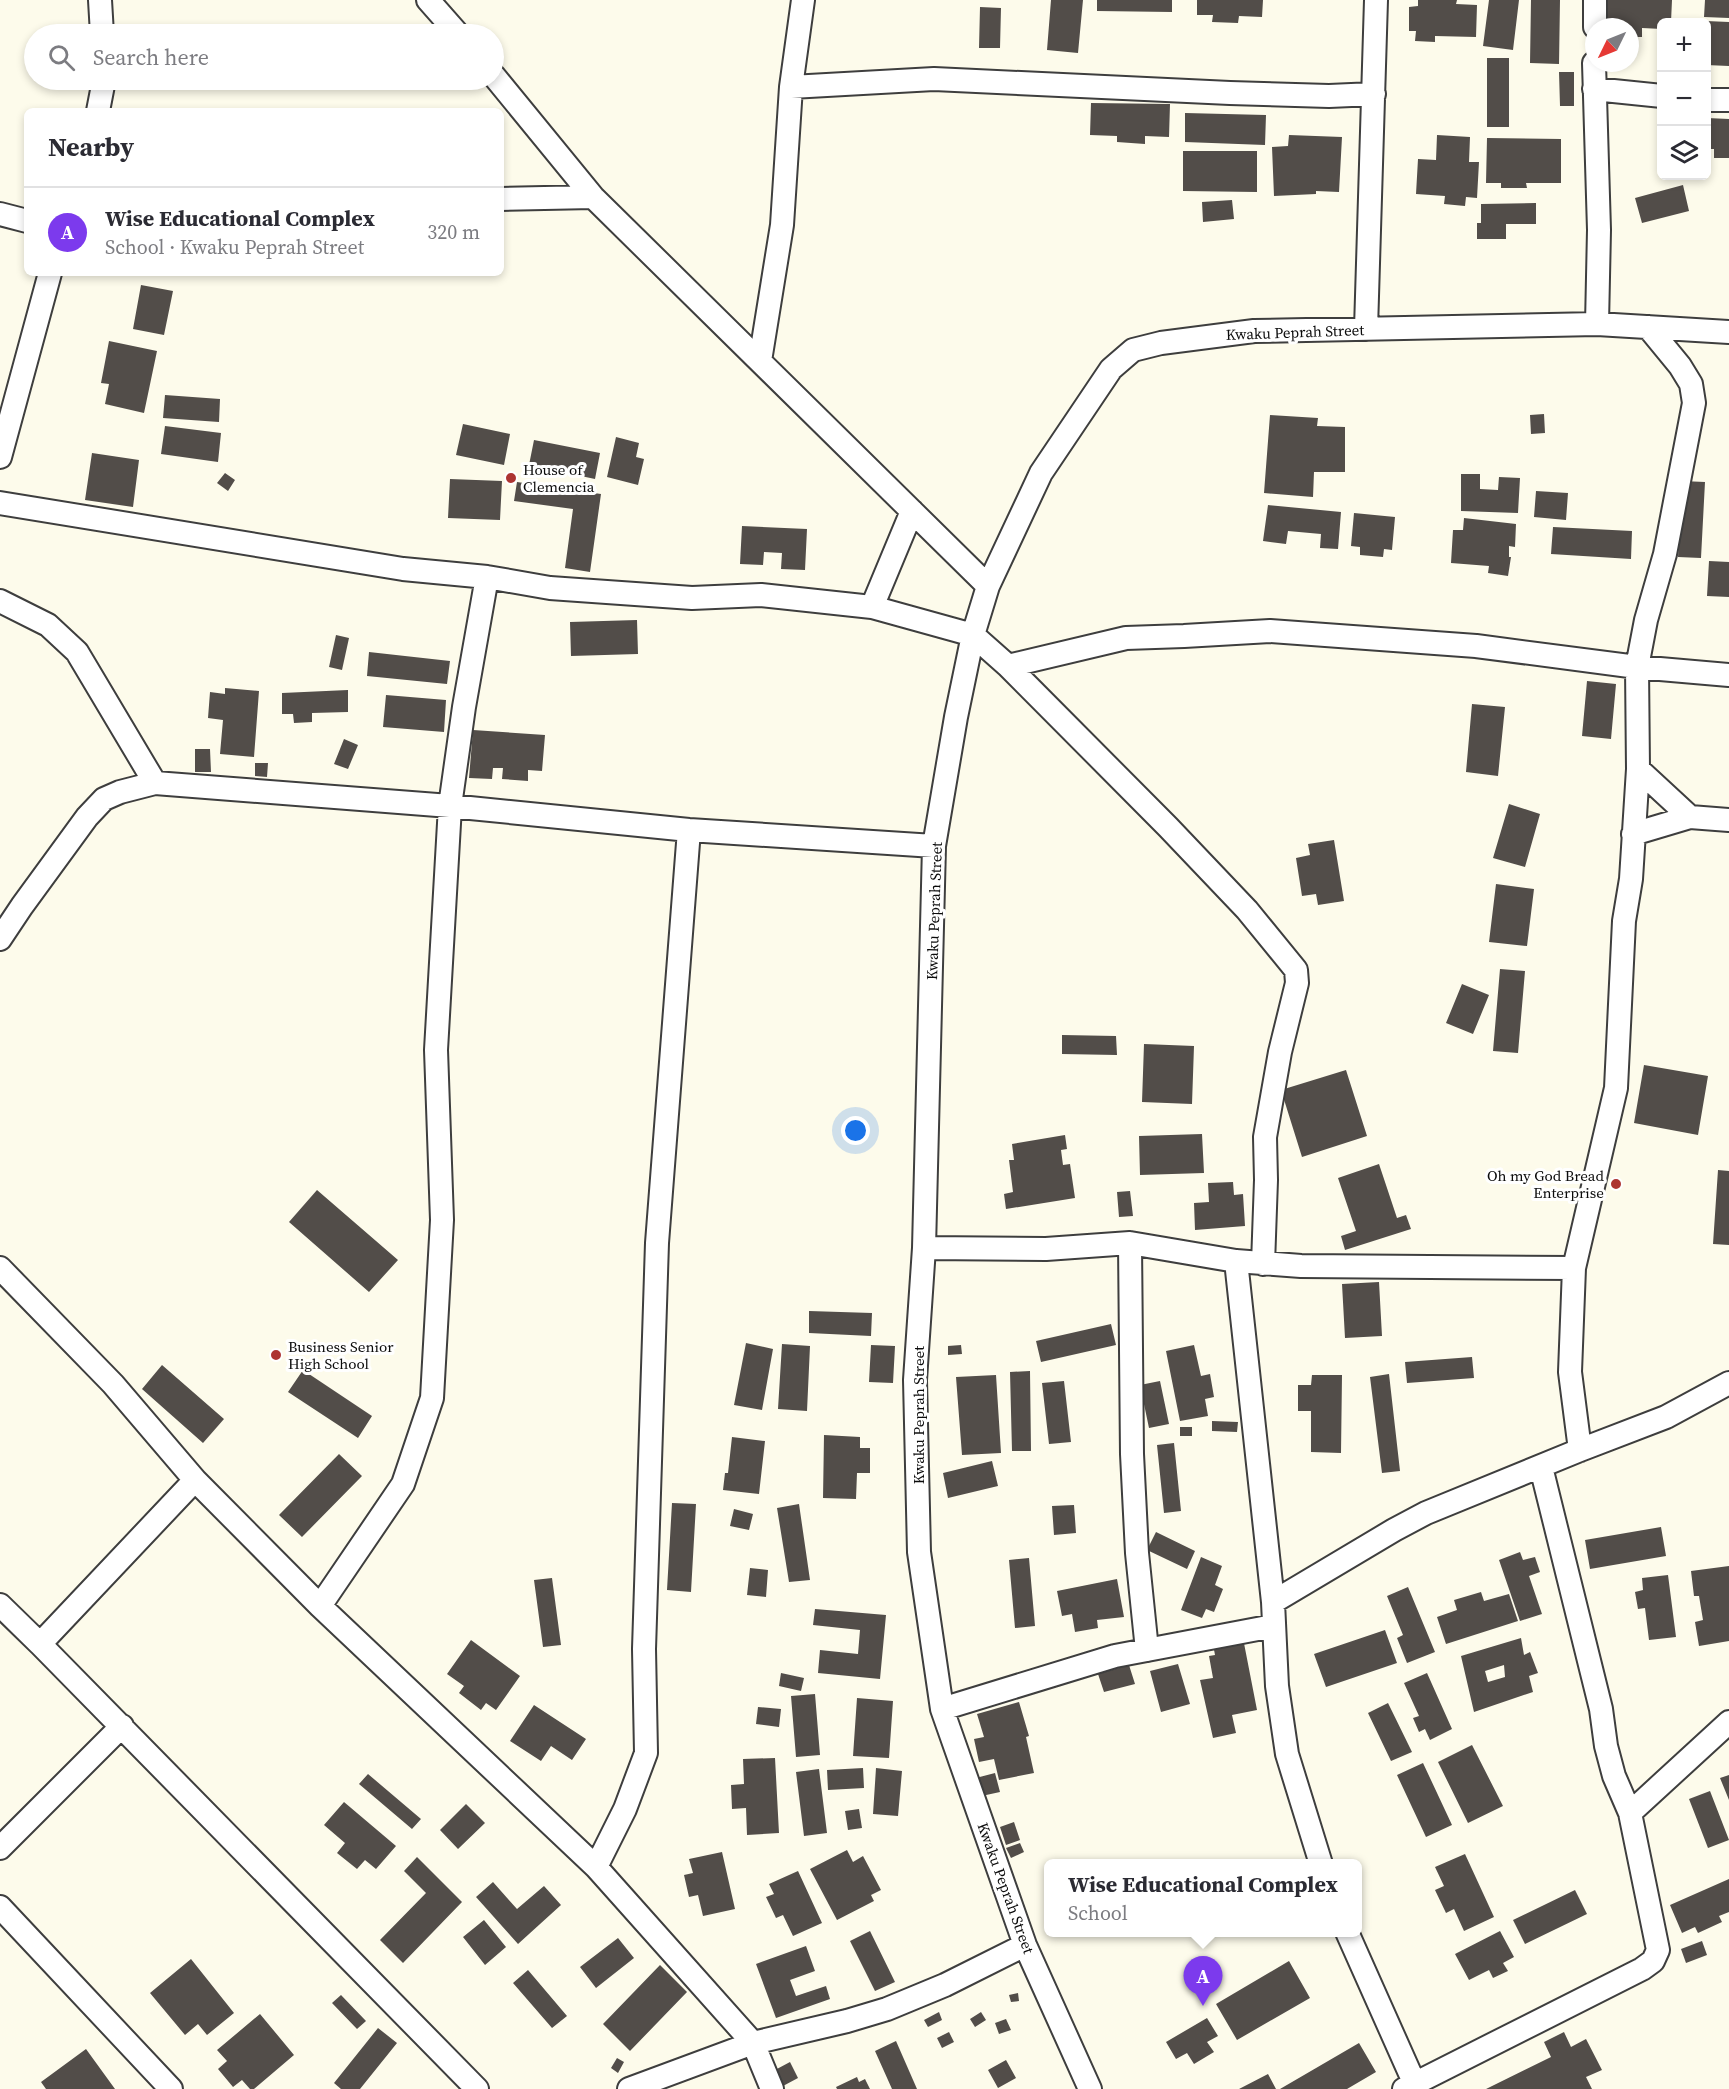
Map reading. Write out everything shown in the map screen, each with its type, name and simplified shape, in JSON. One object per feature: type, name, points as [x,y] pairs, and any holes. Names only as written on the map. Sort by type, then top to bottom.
[{"type":"street","points":[[100,0],[101,24]]},
{"type":"street","points":[[428,0],[449,24]]},
{"type":"street","points":[[760,361],[782,225],[791,87],[803,0]]},
{"type":"street","points":[[1366,329],[1376,0]]},
{"type":"street","points":[[1595,0],[1595,18]]},
{"type":"street","points":[[1594,72],[1599,230],[1597,324]]},
{"type":"street","points":[[791,87],[934,79],[1230,93],[1329,96],[1374,94]]},
{"type":"street","points":[[504,88],[593,197],[988,586]]},
{"type":"street","points":[[1594,89],[1657,95]]},
{"type":"street","points":[[99,108],[102,90]]},
{"type":"street","points":[[1711,100],[1729,100]]},
{"type":"street","points":[[504,199],[593,197]]},
{"type":"street","points":[[0,214],[24,220]]},
{"type":"street","points":[[0,457],[49,276]]},
{"type":"street","name":"Kwaku Peprah Street","points":[[1090,2089],[1025,1945],[942,1709],[919,1552],[915,1380],[924,1248],[934,846],[956,717],[973,635],[988,586],[1041,473],[1111,369],[1133,350],[1161,343],[1254,331],[1597,324],[1729,332]]},
{"type":"street","points":[[1580,1450],[1570,1372],[1574,1268],[1616,1088],[1624,921],[1631,879],[1638,769],[1637,667],[1646,620],[1665,554],[1694,403],[1691,384],[1686,375],[1648,327]]},
{"type":"street","points":[[0,503],[403,569],[487,578],[550,588],[692,598],[761,595],[872,608],[973,635],[1008,666],[1247,910],[1296,970],[1297,983],[1280,1052],[1265,1137],[1263,1264]]},
{"type":"street","points":[[872,608],[912,511]]},
{"type":"street","points":[[320,1606],[403,1484],[432,1398],[442,1220],[436,1050],[450,806],[464,707],[487,578]]},
{"type":"street","points":[[0,601],[48,625],[77,652],[154,783]]},
{"type":"street","points":[[1008,666],[1126,638],[1270,631],[1476,646],[1637,667],[1729,675]]},
{"type":"street","points":[[1638,769],[1690,817]]},
{"type":"street","points":[[0,939],[87,817],[104,799],[154,783],[450,806],[689,830],[934,846]]},
{"type":"street","points":[[1633,834],[1690,817],[1729,819]]},
{"type":"street","points":[[596,1867],[625,1809],[646,1753],[644,1649],[657,1243],[689,830]]},
{"type":"street","points":[[924,1248],[1046,1249],[1130,1243],[1263,1264],[1574,1268]]},
{"type":"street","points":[[1130,1243],[1133,1476],[1137,1553],[1147,1650]]},
{"type":"street","points":[[1236,1261],[1273,1602],[1277,1686],[1287,1754],[1320,1859]]},
{"type":"street","points":[[0,1268],[113,1384],[195,1480],[320,1606],[596,1867],[753,2043],[772,2089]]},
{"type":"street","points":[[1273,1602],[1426,1513],[1666,1417],[1729,1383]]},
{"type":"street","points":[[1349,1937],[1412,2087],[1642,1970],[1653,1961],[1658,1950],[1630,1813],[1614,1776],[1606,1746],[1601,1709],[1541,1467]]},
{"type":"street","points":[[40,1644],[195,1480]]},
{"type":"street","points":[[0,1605],[122,1726],[477,2089]]},
{"type":"street","points":[[942,1709],[1115,1656],[1273,1626]]},
{"type":"street","points":[[1630,1813],[1729,1722]]},
{"type":"street","points":[[0,1848],[122,1726]]},
{"type":"street","points":[[0,1907],[171,2089]]},
{"type":"street","points":[[629,2089],[753,2043],[887,2009],[1025,1945]]},
{"type":"building","points":[[1051,0],[1083,0],[1078,53],[1047,50]]},
{"type":"building","points":[[1097,0],[1172,0],[1172,12],[1097,11]]},
{"type":"building","points":[[1197,0],[1263,0],[1262,17],[1239,16],[1238,23],[1212,22],[1213,15],[1197,15]]},
{"type":"building","points":[[1418,0],[1457,0],[1456,4],[1477,5],[1476,37],[1435,36],[1435,42],[1415,41],[1416,31],[1409,31],[1409,7],[1418,6]]},
{"type":"building","points":[[1489,0],[1519,0],[1513,50],[1483,46]]},
{"type":"building","points":[[1531,0],[1560,0],[1559,64],[1530,63]]},
{"type":"building","points":[[1606,0],[1672,0],[1671,18],[1657,18],[1657,29],[1642,28],[1642,37],[1639,37],[1639,18],[1605,18]]},
{"type":"building","points":[[1705,0],[1729,0],[1729,18],[1704,17]]},
{"type":"building","points":[[980,7],[1001,8],[1000,48],[979,48]]},
{"type":"building","points":[[1711,21],[1729,22],[1729,66],[1711,65]]},
{"type":"building","points":[[1487,58],[1509,58],[1509,127],[1487,127]]},
{"type":"building","points":[[1559,72],[1574,72],[1574,106],[1560,106]]},
{"type":"building","points":[[1091,103],[1170,104],[1169,137],[1145,136],[1145,144],[1117,142],[1117,136],[1090,135]]},
{"type":"building","points":[[1185,113],[1266,115],[1265,145],[1185,142]]},
{"type":"building","points":[[1711,118],[1729,119],[1729,158],[1714,158],[1714,149],[1711,149]]},
{"type":"building","points":[[1289,135],[1342,137],[1339,192],[1316,191],[1316,194],[1274,196],[1272,147],[1288,146]]},
{"type":"building","points":[[1437,135],[1470,137],[1469,162],[1479,162],[1477,198],[1466,197],[1465,206],[1444,204],[1445,196],[1416,194],[1418,159],[1436,160]]},
{"type":"building","points":[[1487,138],[1561,139],[1561,183],[1526,183],[1527,188],[1501,188],[1501,183],[1486,183]]},
{"type":"building","points":[[1183,151],[1257,151],[1257,192],[1183,191]]},
{"type":"building","points":[[1683,185],[1689,211],[1642,223],[1635,198]]},
{"type":"building","points":[[1232,200],[1234,219],[1203,222],[1202,202]]},
{"type":"building","points":[[1536,203],[1536,224],[1506,224],[1506,239],[1477,239],[1477,223],[1481,223],[1481,204]]},
{"type":"building","points":[[141,285],[173,291],[164,335],[133,329]]},
{"type":"building","points":[[109,341],[157,351],[144,413],[105,404],[109,384],[101,383]]},
{"type":"building","points":[[165,395],[220,399],[219,422],[163,418]]},
{"type":"building","points":[[1544,414],[1545,433],[1531,434],[1530,415]]},
{"type":"building","points":[[1270,415],[1318,418],[1317,426],[1345,427],[1345,472],[1314,472],[1313,497],[1264,493]]},
{"type":"building","points":[[463,424],[510,434],[504,465],[456,455]]},
{"type":"building","points":[[165,426],[221,433],[218,462],[161,454]]},
{"type":"building","points":[[616,437],[639,443],[636,457],[644,459],[638,485],[607,477]]},
{"type":"building","points":[[534,440],[600,453],[595,479],[529,465]]},
{"type":"building","points":[[92,453],[139,460],[133,507],[85,500]]},
{"type":"building","points":[[225,473],[235,480],[228,491],[217,483]]},
{"type":"building","points":[[1461,474],[1480,474],[1480,489],[1498,490],[1499,477],[1520,478],[1518,513],[1461,511]]},
{"type":"building","points":[[450,479],[502,481],[500,520],[448,518]]},
{"type":"building","points":[[1682,481],[1705,482],[1701,558],[1678,557]]},
{"type":"building","points":[[517,482],[601,494],[590,572],[565,568],[573,509],[514,501]]},
{"type":"building","points":[[1536,491],[1568,493],[1566,520],[1534,517]]},
{"type":"building","points":[[1268,505],[1341,512],[1338,549],[1320,548],[1321,534],[1288,531],[1286,544],[1263,541]]},
{"type":"building","points":[[1354,513],[1395,517],[1392,550],[1384,549],[1383,557],[1360,555],[1360,547],[1351,546]]},
{"type":"building","points":[[1464,518],[1516,524],[1515,547],[1509,546],[1509,557],[1511,557],[1508,576],[1488,573],[1489,566],[1451,563],[1453,530],[1463,530]]},
{"type":"building","points":[[742,526],[807,529],[805,570],[781,569],[782,553],[764,552],[763,565],[740,564]]},
{"type":"building","points":[[1553,527],[1632,531],[1631,559],[1551,554]]},
{"type":"building","points":[[1709,561],[1729,562],[1729,597],[1707,596]]},
{"type":"building","points":[[637,620],[638,654],[571,656],[570,622]]},
{"type":"building","points":[[336,635],[349,638],[342,670],[329,667]]},
{"type":"building","points":[[369,652],[450,661],[447,684],[367,676]]},
{"type":"building","points":[[1587,681],[1616,684],[1611,739],[1582,736]]},
{"type":"building","points":[[225,688],[259,691],[254,757],[220,754],[223,720],[208,718],[210,692],[225,694]]},
{"type":"building","points":[[348,690],[348,712],[312,713],[312,722],[294,723],[293,714],[282,714],[282,693]]},
{"type":"building","points":[[386,695],[446,700],[444,732],[383,727]]},
{"type":"building","points":[[1472,704],[1505,707],[1498,776],[1466,772]]},
{"type":"building","points":[[473,730],[545,735],[542,771],[528,770],[528,781],[502,779],[503,768],[493,768],[492,779],[469,778]]},
{"type":"building","points":[[344,739],[358,745],[348,769],[334,764]]},
{"type":"building","points":[[195,749],[210,749],[211,772],[195,772]]},
{"type":"building","points":[[255,763],[268,763],[267,777],[255,776]]},
{"type":"building","points":[[1509,804],[1540,814],[1525,867],[1493,858]]},
{"type":"building","points":[[1334,840],[1344,901],[1318,905],[1316,894],[1302,896],[1296,858],[1310,855],[1308,844]]},
{"type":"building","points":[[1496,884],[1534,889],[1527,946],[1489,942]]},
{"type":"building","points":[[1500,969],[1525,971],[1518,1053],[1493,1051]]},
{"type":"building","points":[[1462,984],[1489,995],[1473,1034],[1446,1023]]},
{"type":"building","points":[[1062,1035],[1116,1036],[1117,1055],[1062,1054]]},
{"type":"building","points":[[1144,1044],[1194,1046],[1192,1104],[1142,1102]]},
{"type":"building","points":[[1644,1065],[1708,1076],[1698,1135],[1634,1123]]},
{"type":"building","points":[[1346,1070],[1367,1136],[1302,1157],[1281,1090]]},
{"type":"building","points":[[1202,1134],[1204,1173],[1140,1175],[1139,1136]]},
{"type":"building","points":[[1065,1135],[1067,1149],[1061,1150],[1063,1165],[1070,1164],[1075,1198],[1006,1209],[1004,1194],[1013,1192],[1009,1160],[1014,1160],[1012,1144]]},
{"type":"building","points":[[1379,1164],[1397,1218],[1406,1215],[1411,1229],[1345,1250],[1341,1236],[1356,1231],[1338,1178]]},
{"type":"building","points":[[1718,1170],[1729,1171],[1729,1245],[1713,1244]]},
{"type":"building","points":[[1233,1182],[1234,1195],[1243,1194],[1245,1226],[1195,1230],[1194,1203],[1209,1202],[1208,1183]]},
{"type":"building","points":[[317,1190],[398,1260],[369,1292],[289,1222]]},
{"type":"building","points":[[1130,1191],[1133,1216],[1119,1217],[1117,1192]]},
{"type":"building","points":[[1379,1282],[1382,1336],[1345,1338],[1342,1284]]},
{"type":"building","points":[[809,1311],[872,1313],[871,1336],[809,1333]]},
{"type":"building","points":[[1111,1324],[1116,1345],[1041,1362],[1036,1341]]},
{"type":"building","points":[[746,1343],[773,1349],[762,1410],[734,1405]]},
{"type":"building","points":[[782,1344],[810,1346],[807,1411],[778,1409]]},
{"type":"building","points":[[871,1345],[895,1346],[893,1383],[869,1382]]},
{"type":"building","points":[[961,1345],[962,1354],[948,1355],[948,1346]]},
{"type":"building","points":[[1194,1345],[1201,1376],[1210,1374],[1214,1397],[1205,1399],[1208,1416],[1180,1421],[1166,1351]]},
{"type":"building","points":[[1472,1357],[1474,1378],[1407,1383],[1405,1362]]},
{"type":"building","points":[[162,1365],[224,1419],[203,1443],[142,1389]]},
{"type":"building","points":[[303,1370],[372,1416],[358,1438],[288,1392]]},
{"type":"building","points":[[1030,1371],[1031,1451],[1012,1451],[1010,1372]]},
{"type":"building","points":[[1389,1374],[1400,1471],[1382,1473],[1370,1377]]},
{"type":"building","points":[[996,1375],[1001,1453],[962,1455],[956,1377]]},
{"type":"building","points":[[1312,1375],[1342,1375],[1341,1453],[1311,1452],[1311,1411],[1298,1411],[1298,1385],[1311,1385]]},
{"type":"building","points":[[1064,1381],[1071,1442],[1049,1444],[1042,1383]]},
{"type":"building","points":[[1160,1381],[1169,1424],[1149,1428],[1140,1385]]},
{"type":"building","points":[[1212,1421],[1238,1422],[1237,1432],[1212,1431]]},
{"type":"building","points":[[1180,1427],[1192,1427],[1192,1436],[1180,1436]]},
{"type":"building","points":[[824,1435],[860,1437],[860,1448],[870,1448],[870,1473],[857,1473],[856,1499],[823,1498]]},
{"type":"building","points":[[732,1437],[765,1441],[759,1494],[723,1490],[725,1473],[728,1473]]},
{"type":"building","points":[[1174,1443],[1181,1511],[1164,1513],[1157,1445]]},
{"type":"building","points":[[339,1454],[362,1476],[302,1537],[279,1515]]},
{"type":"building","points":[[992,1461],[998,1486],[948,1498],[943,1473]]},
{"type":"building","points":[[672,1503],[696,1504],[691,1592],[667,1590]]},
{"type":"building","points":[[799,1504],[810,1580],[789,1582],[777,1508]]},
{"type":"building","points":[[1074,1505],[1076,1533],[1054,1535],[1052,1506]]},
{"type":"building","points":[[734,1509],[753,1514],[749,1530],[730,1526]]},
{"type":"building","points":[[1661,1527],[1666,1556],[1590,1569],[1585,1540]]},
{"type":"building","points":[[1156,1532],[1195,1551],[1187,1569],[1147,1550]]},
{"type":"building","points":[[1520,1552],[1523,1560],[1535,1557],[1540,1572],[1529,1576],[1542,1614],[1520,1621],[1499,1560]]},
{"type":"building","points":[[1201,1557],[1222,1566],[1215,1585],[1223,1589],[1214,1612],[1206,1609],[1202,1618],[1181,1610]]},
{"type":"building","points":[[1029,1558],[1035,1626],[1015,1628],[1009,1560]]},
{"type":"building","points":[[1729,1566],[1729,1641],[1699,1646],[1695,1622],[1703,1620],[1699,1596],[1694,1596],[1691,1571]]},
{"type":"building","points":[[750,1568],[768,1570],[766,1597],[747,1595]]},
{"type":"building","points":[[1668,1575],[1676,1637],[1649,1640],[1645,1608],[1638,1609],[1635,1592],[1643,1590],[1642,1578]]},
{"type":"building","points":[[552,1578],[561,1645],[543,1647],[534,1580]]},
{"type":"building","points":[[1117,1579],[1124,1617],[1097,1620],[1098,1628],[1075,1632],[1072,1614],[1062,1616],[1057,1591]]},
{"type":"building","points":[[1408,1587],[1435,1652],[1407,1663],[1397,1638],[1403,1635],[1387,1596]]},
{"type":"building","points":[[1481,1592],[1484,1601],[1509,1594],[1518,1621],[1446,1644],[1437,1617],[1457,1610],[1454,1600]]},
{"type":"building","points":[[815,1609],[886,1615],[880,1679],[818,1673],[820,1650],[858,1654],[860,1630],[813,1625]]},
{"type":"building","points":[[1385,1630],[1397,1663],[1326,1687],[1314,1654]]},
{"type":"building","points":[[1242,1633],[1257,1710],[1232,1715],[1236,1733],[1213,1738],[1200,1680],[1213,1678],[1209,1656],[1215,1655],[1212,1639]]},
{"type":"building","points":[[1521,1638],[1524,1655],[1530,1652],[1538,1673],[1529,1676],[1533,1692],[1474,1712],[1461,1656]],"holes":[[[1504,1665],[1505,1677],[1488,1682],[1485,1671]]]},
{"type":"building","points":[[471,1640],[520,1676],[496,1710],[486,1703],[481,1710],[459,1693],[464,1686],[447,1674]]},
{"type":"building","points":[[1178,1664],[1190,1704],[1161,1712],[1150,1671]]},
{"type":"building","points":[[1129,1665],[1135,1684],[1104,1692],[1098,1674]]},
{"type":"building","points":[[781,1673],[804,1678],[801,1691],[779,1686]]},
{"type":"building","points":[[1427,1673],[1452,1729],[1430,1740],[1425,1729],[1419,1732],[1413,1718],[1419,1716],[1404,1683]]},
{"type":"building","points":[[815,1694],[820,1755],[796,1757],[791,1696]]},
{"type":"building","points":[[857,1698],[893,1701],[889,1758],[853,1756]]},
{"type":"building","points":[[1019,1702],[1029,1736],[1026,1737],[1034,1773],[999,1780],[994,1759],[979,1762],[974,1739],[984,1737],[977,1714]]},
{"type":"building","points":[[1388,1703],[1412,1752],[1391,1761],[1368,1713]]},
{"type":"building","points":[[534,1705],[586,1739],[572,1760],[551,1746],[541,1761],[510,1741]]},
{"type":"building","points":[[758,1707],[781,1709],[779,1727],[756,1724]]},
{"type":"building","points":[[1472,1745],[1503,1806],[1468,1823],[1438,1762]]},
{"type":"building","points":[[775,1758],[779,1833],[747,1835],[746,1808],[732,1809],[731,1785],[744,1784],[743,1759]]},
{"type":"building","points":[[1423,1763],[1452,1825],[1426,1837],[1397,1775]]},
{"type":"building","points":[[863,1768],[864,1788],[828,1790],[827,1770]]},
{"type":"building","points":[[876,1768],[902,1771],[898,1816],[873,1814]]},
{"type":"building","points":[[819,1769],[827,1833],[804,1836],[796,1772]]},
{"type":"building","points":[[995,1773],[1000,1792],[977,1797],[972,1779]]},
{"type":"building","points":[[368,1774],[421,1819],[412,1829],[359,1784]]},
{"type":"building","points":[[1729,1775],[1729,1800],[1720,1778]]},
{"type":"building","points":[[1710,1791],[1729,1840],[1708,1848],[1689,1799]]},
{"type":"building","points":[[344,1802],[396,1846],[376,1869],[365,1860],[357,1869],[337,1853],[345,1843],[324,1825]]},
{"type":"building","points":[[466,1804],[485,1823],[458,1849],[440,1830]]},
{"type":"building","points":[[859,1809],[862,1828],[848,1830],[845,1811]]},
{"type":"building","points":[[1014,1822],[1020,1840],[1006,1845],[1000,1827]]},
{"type":"building","points":[[1020,1843],[1024,1852],[1011,1858],[1006,1848]]},
{"type":"building","points":[[847,1850],[853,1862],[863,1856],[881,1890],[871,1895],[874,1901],[837,1920],[810,1869]]},
{"type":"building","points":[[722,1852],[735,1909],[703,1916],[698,1895],[689,1897],[684,1875],[693,1873],[689,1859]]},
{"type":"building","points":[[1465,1854],[1494,1917],[1464,1931],[1454,1909],[1446,1913],[1435,1890],[1444,1886],[1435,1867]]},
{"type":"building","points":[[417,1857],[462,1902],[403,1963],[380,1940],[426,1893],[404,1871]]},
{"type":"building","points":[[798,1871],[822,1923],[793,1936],[783,1915],[776,1918],[766,1897],[774,1894],[769,1884]]},
{"type":"building","points":[[1729,1879],[1729,1912],[1719,1916],[1722,1922],[1698,1933],[1695,1927],[1682,1933],[1670,1905]]},
{"type":"building","points":[[493,1882],[517,1909],[544,1886],[561,1905],[518,1944],[476,1897]]},
{"type":"building","points":[[1575,1890],[1587,1914],[1525,1944],[1513,1920]]},
{"type":"building","points":[[484,1920],[506,1947],[485,1965],[463,1937]]},
{"type":"building","points":[[870,1931],[895,1982],[875,1991],[850,1941]]},
{"type":"building","points":[[1500,1931],[1514,1957],[1503,1963],[1508,1971],[1493,1978],[1489,1970],[1469,1980],[1455,1954]]},
{"type":"building","points":[[618,1938],[634,1958],[596,1988],[580,1967]]},
{"type":"building","points":[[1702,1941],[1707,1955],[1686,1963],[1681,1949]]},
{"type":"building","points":[[806,1946],[815,1971],[790,1980],[796,1996],[826,1986],[830,1999],[776,2018],[756,1964]]},
{"type":"building","points":[[191,1959],[234,2013],[207,2035],[198,2024],[185,2035],[150,1993]]},
{"type":"building","points":[[1289,1961],[1310,1998],[1237,2040],[1216,2004]]},
{"type":"building","points":[[660,1965],[687,1992],[630,2051],[603,2024]]},
{"type":"building","points":[[528,1970],[567,2016],[552,2028],[513,1983]]},
{"type":"building","points":[[1018,1993],[1019,2001],[1011,2002],[1009,1995]]},
{"type":"building","points":[[341,1995],[366,2021],[357,2029],[332,2003]]},
{"type":"building","points":[[939,2012],[942,2020],[928,2027],[924,2020]]},
{"type":"building","points":[[981,2012],[986,2020],[975,2027],[970,2019]]},
{"type":"building","points":[[260,2014],[294,2055],[254,2089],[250,2089],[242,2080],[233,2087],[218,2069],[227,2061],[217,2050]]},
{"type":"building","points":[[1207,2018],[1218,2036],[1207,2042],[1214,2052],[1194,2064],[1187,2053],[1176,2059],[1166,2042]]},
{"type":"building","points":[[1006,2019],[1011,2030],[999,2034],[995,2023]]},
{"type":"building","points":[[378,2028],[397,2043],[360,2089],[341,2089],[334,2083]]},
{"type":"building","points":[[949,2032],[954,2042],[942,2048],[937,2038]]},
{"type":"building","points":[[1564,2032],[1571,2047],[1586,2039],[1602,2070],[1586,2077],[1592,2089],[1486,2089],[1551,2057],[1544,2042]]},
{"type":"building","points":[[896,2041],[917,2089],[892,2089],[875,2051]]},
{"type":"building","points":[[1359,2043],[1376,2072],[1347,2089],[1280,2089]]},
{"type":"building","points":[[86,2049],[115,2089],[46,2089],[41,2082]]},
{"type":"building","points":[[617,2058],[624,2062],[618,2073],[611,2068]]},
{"type":"building","points":[[1006,2060],[1016,2078],[998,2088],[988,2070]]},
{"type":"building","points":[[790,2062],[798,2078],[783,2086],[775,2070]]},
{"type":"building","points":[[1268,2074],[1276,2089],[1239,2089]]},
{"type":"building","points":[[857,2077],[859,2082],[865,2079],[870,2089],[837,2089],[836,2087]]},
{"type":"place","name":"House of Clemencia","points":[[511,478]]},
{"type":"place","name":"Oh my God Bread Enterprise","points":[[1616,1184]]},
{"type":"place","name":"Business Senior High School","points":[[276,1355]]},
{"type":"place","name":"Wise Educational Complex","points":[[1203,2006]]}]
